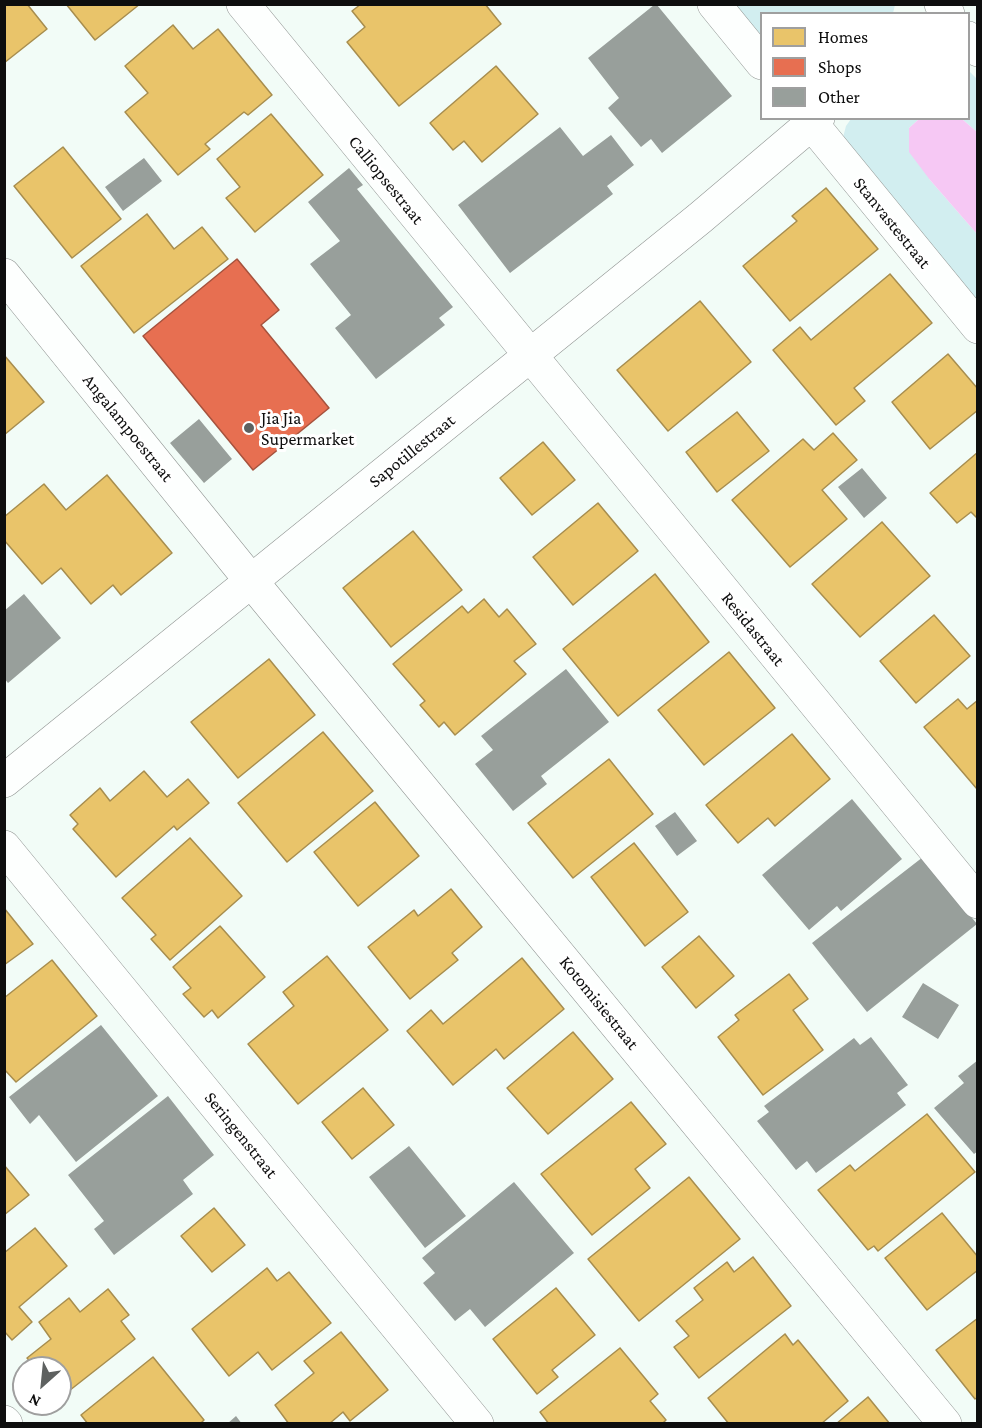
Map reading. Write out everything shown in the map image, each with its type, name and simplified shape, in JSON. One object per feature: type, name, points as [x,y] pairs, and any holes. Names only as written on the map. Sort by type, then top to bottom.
[{"type":"street","name":"Calliopsestraat","points":[[243,4],[528,355]]},
{"type":"street","points":[[714,4],[760,61]]},
{"type":"street","name":"Sapotillestraat","points":[[4,781],[700,218],[812,120]]},
{"type":"street","name":"Stanvastestraat","points":[[812,120],[978,327]]},
{"type":"street","name":"Angalampoestraat","points":[[4,275],[252,582]]},
{"type":"street","name":"Residastraat","points":[[528,355],[978,902]]},
{"type":"street","name":"Kotomisiestraat","points":[[252,582],[945,1424]]},
{"type":"street","name":"Seringenstraat","points":[[4,847],[477,1424]]},
{"type":"shaded area","points":[[733,5],[895,5],[893,12],[760,12],[760,39]]},
{"type":"shaded area","points":[[970,72],[977,79],[977,132],[963,120],[970,120]]},
{"type":"shaded area","points":[[850,120],[918,120],[909,128],[930,180],[977,234],[977,304],[841,145],[846,126]]},
{"type":"shaded area","points":[[918,120],[963,120],[977,132],[977,234],[909,152],[909,128]]},
{"type":"building: Homes","points":[[4,4],[27,4],[47,29],[4,63]]},
{"type":"building: Homes","points":[[66,4],[140,4],[95,40]]},
{"type":"building: Homes","points":[[361,4],[485,4],[501,24],[399,106],[347,42],[365,27],[352,11]]},
{"type":"building: Homes","points":[[173,25],[193,49],[218,29],[272,95],[248,115],[244,112],[205,144],[210,149],[178,175],[125,112],[148,93],[125,66]]},
{"type":"building: Homes","points":[[496,66],[538,114],[482,162],[464,141],[453,150],[430,123]]},
{"type":"building: Homes","points":[[271,114],[323,175],[255,232],[226,198],[240,187],[217,159]]},
{"type":"building: Homes","points":[[63,147],[121,219],[72,258],[14,186]]},
{"type":"building: Homes","points":[[826,188],[878,249],[790,321],[743,266],[797,221],[792,216]]},
{"type":"building: Homes","points":[[147,214],[174,249],[202,227],[228,259],[134,333],[81,266]]},
{"type":"building: Homes","points":[[890,274],[932,323],[854,388],[865,401],[836,425],[773,350],[800,327],[811,340]]},
{"type":"building: Homes","points":[[700,301],[751,362],[668,431],[617,370]]},
{"type":"building: Homes","points":[[948,354],[978,389],[978,410],[930,449],[892,402]]},
{"type":"building: Homes","points":[[4,355],[44,402],[4,435]]},
{"type":"building: Homes","points":[[737,412],[769,451],[717,492],[686,452]]},
{"type":"building: Homes","points":[[833,433],[857,460],[822,490],[847,519],[790,567],[732,500],[803,439],[814,450]]},
{"type":"building: Homes","points":[[543,442],[575,480],[532,515],[500,478]]},
{"type":"building: Homes","points":[[978,452],[978,519],[971,512],[957,523],[930,493]]},
{"type":"building: Homes","points":[[107,475],[172,553],[121,595],[113,585],[91,604],[61,568],[42,584],[4,540],[4,517],[44,484],[66,510]]},
{"type":"building: Homes","points":[[598,503],[638,551],[573,605],[533,557]]},
{"type":"building: Homes","points":[[882,522],[930,576],[860,637],[812,584]]},
{"type":"building: Homes","points":[[413,531],[462,590],[391,647],[343,588]]},
{"type":"building: Homes","points":[[655,574],[709,642],[618,716],[563,649]]},
{"type":"building: Homes","points":[[484,599],[499,617],[507,609],[536,644],[514,661],[526,674],[455,735],[444,722],[439,727],[420,705],[425,701],[393,664],[462,606],[468,613]]},
{"type":"building: Homes","points":[[934,615],[970,656],[916,703],[880,661]]},
{"type":"building: Homes","points":[[729,652],[775,708],[704,765],[658,710]]},
{"type":"building: Homes","points":[[269,659],[315,715],[238,778],[191,722]]},
{"type":"building: Homes","points":[[958,699],[967,709],[978,700],[977,789],[924,727]]},
{"type":"building: Homes","points":[[323,732],[373,791],[287,862],[238,803]]},
{"type":"building: Homes","points":[[792,734],[830,779],[775,826],[768,818],[738,843],[706,805]]},
{"type":"building: Homes","points":[[609,759],[653,814],[573,878],[528,823]]},
{"type":"building: Homes","points":[[144,771],[167,797],[188,779],[209,803],[177,830],[174,826],[116,877],[73,829],[78,824],[70,815],[100,788],[110,801]]},
{"type":"building: Homes","points":[[375,802],[419,856],[358,906],[314,852]]},
{"type":"building: Homes","points":[[190,838],[242,896],[170,960],[151,939],[156,935],[122,898]]},
{"type":"building: Homes","points":[[634,843],[688,912],[645,946],[591,877]]},
{"type":"building: Homes","points":[[451,889],[482,927],[452,953],[458,960],[410,999],[368,947],[414,910],[418,916]]},
{"type":"building: Homes","points":[[4,908],[33,944],[4,965]]},
{"type":"building: Homes","points":[[220,926],[265,977],[218,1018],[212,1010],[204,1017],[183,994],[191,988],[173,967]]},
{"type":"building: Homes","points":[[699,936],[734,976],[696,1008],[662,967]]},
{"type":"building: Homes","points":[[327,956],[388,1030],[298,1104],[248,1044],[294,1006],[283,992]]},
{"type":"building: Homes","points":[[522,958],[564,1009],[504,1059],[496,1049],[453,1085],[407,1031],[431,1010],[443,1024]]},
{"type":"building: Homes","points":[[52,960],[97,1016],[16,1082],[4,1069],[4,998]]},
{"type":"building: Homes","points":[[789,974],[808,999],[793,1010],[823,1050],[763,1095],[718,1037],[739,1020],[735,1015]]},
{"type":"building: Homes","points":[[573,1032],[613,1079],[548,1134],[507,1088]]},
{"type":"building: Homes","points":[[363,1088],[394,1125],[352,1159],[322,1122]]},
{"type":"building: Homes","points":[[631,1102],[666,1144],[635,1169],[650,1188],[592,1235],[541,1174]]},
{"type":"building: Homes","points":[[927,1114],[975,1172],[878,1251],[874,1246],[868,1250],[818,1190],[850,1165],[855,1171]]},
{"type":"building: Homes","points":[[4,1165],[29,1195],[4,1215]]},
{"type":"building: Homes","points":[[689,1177],[740,1239],[639,1321],[588,1259]]},
{"type":"building: Homes","points":[[214,1208],[245,1245],[212,1272],[181,1236]]},
{"type":"building: Homes","points":[[942,1213],[978,1257],[978,1270],[927,1310],[885,1258]]},
{"type":"building: Homes","points":[[35,1228],[67,1266],[19,1307],[32,1322],[12,1340],[4,1331],[4,1253]]},
{"type":"building: Homes","points":[[753,1257],[791,1306],[699,1378],[674,1347],[689,1336],[676,1321],[703,1300],[694,1288],[727,1262],[734,1272]]},
{"type":"building: Homes","points":[[267,1268],[277,1281],[289,1272],[331,1323],[272,1370],[258,1352],[229,1376],[192,1329]]},
{"type":"building: Homes","points":[[556,1288],[595,1335],[552,1370],[558,1377],[537,1394],[493,1339]]},
{"type":"building: Homes","points":[[108,1289],[129,1315],[121,1321],[135,1339],[72,1389],[72,1356],[30,1356],[51,1339],[39,1322],[69,1298],[80,1312]]},
{"type":"building: Homes","points":[[978,1318],[978,1397],[975,1399],[936,1350]]},
{"type":"building: Homes","points":[[341,1332],[388,1390],[350,1421],[343,1412],[329,1424],[289,1424],[275,1405],[314,1373],[304,1361]]},
{"type":"building: Homes","points":[[785,1334],[793,1345],[798,1340],[848,1401],[821,1424],[729,1424],[708,1398]]},
{"type":"building: Homes","points":[[620,1348],[658,1394],[650,1401],[666,1420],[662,1424],[549,1424],[540,1412]]},
{"type":"building: Homes","points":[[153,1357],[204,1420],[200,1424],[88,1424],[81,1415]]},
{"type":"building: Homes","points":[[868,1397],[890,1424],[836,1424]]},
{"type":"building: Shops","points":[[237,259],[279,310],[261,325],[329,408],[253,470],[143,336]]},
{"type":"building: Other","points":[[654,5],[657,5],[732,96],[662,153],[651,139],[641,147],[608,108],[619,98],[588,58]]},
{"type":"building: Other","points":[[560,127],[583,156],[611,135],[634,165],[607,186],[613,194],[510,273],[458,205]]},
{"type":"building: Other","points":[[144,158],[162,181],[123,211],[105,187]]},
{"type":"building: Other","points":[[349,168],[363,185],[357,189],[453,307],[439,318],[445,325],[376,379],[335,328],[351,315],[310,264],[340,241],[308,202]]},
{"type":"building: Other","points":[[199,419],[232,459],[204,483],[170,443]]},
{"type":"building: Other","points":[[862,468],[887,498],[864,518],[838,487]]},
{"type":"building: Other","points":[[24,594],[61,638],[8,683],[4,678],[4,611]]},
{"type":"building: Other","points":[[566,669],[609,722],[541,776],[547,784],[513,811],[475,764],[493,750],[481,736]]},
{"type":"building: Other","points":[[852,799],[902,859],[841,911],[837,906],[809,930],[762,875]]},
{"type":"building: Other","points":[[675,812],[697,841],[677,856],[655,826]]},
{"type":"building: Other","points":[[923,857],[977,924],[867,1012],[812,943]]},
{"type":"building: Other","points":[[923,983],[959,1005],[938,1039],[902,1017]]},
{"type":"building: Other","points":[[101,1025],[158,1096],[76,1162],[39,1115],[30,1124],[9,1097]]},
{"type":"building: Other","points":[[871,1037],[908,1085],[897,1093],[906,1105],[816,1173],[807,1161],[796,1170],[757,1121],[769,1112],[764,1106],[854,1038],[860,1045]]},
{"type":"building: Other","points":[[978,1060],[978,1151],[974,1154],[934,1108],[964,1083],[958,1076]]},
{"type":"building: Other","points":[[168,1096],[214,1155],[183,1180],[193,1194],[114,1255],[94,1229],[104,1221],[68,1175]]},
{"type":"building: Other","points":[[409,1146],[466,1216],[425,1248],[369,1177]]},
{"type":"building: Other","points":[[514,1182],[574,1253],[485,1327],[470,1309],[455,1321],[423,1283],[435,1273],[422,1258]]},
{"type":"building: Other","points":[[236,1416],[242,1424],[227,1424]]},
{"type":"place","name":"Jia Jia Supermarket","points":[[249,428]]}]
